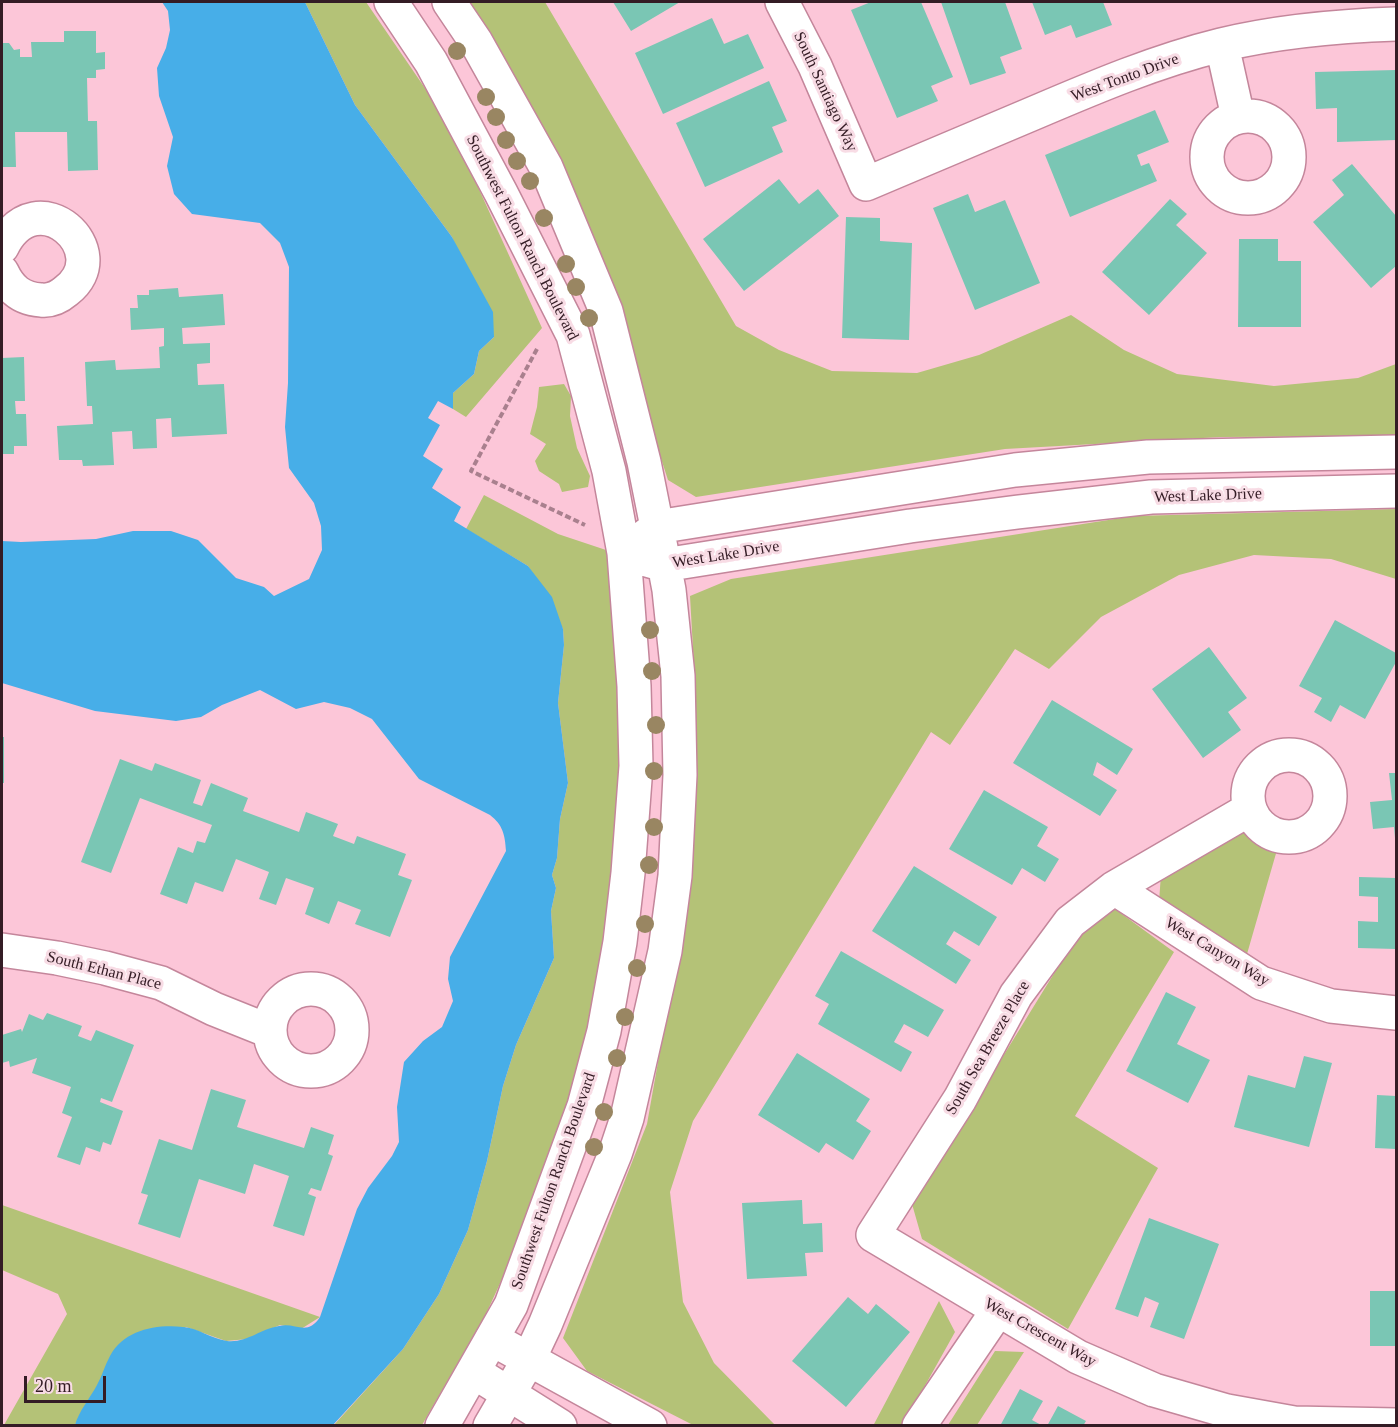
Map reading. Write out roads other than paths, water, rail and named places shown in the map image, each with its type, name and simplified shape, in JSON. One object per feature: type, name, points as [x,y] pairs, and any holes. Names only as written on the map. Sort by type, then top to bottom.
[{"type":"street","name":"Southwest Fulton Ranch Boulevard","points":[[391,2],[431,62],[573,335],[609,471],[624,553],[634,686],[636,766],[620,942],[604,1031],[584,1106],[511,1305],[442,1425]]},
{"type":"street","points":[[449,2],[476,42],[546,167],[606,311],[644,462],[657,527],[670,598],[678,676],[680,775],[675,876],[665,951],[640,1063],[615,1154],[545,1325],[529,1359],[490,1425]]},
{"type":"street","name":"South Santiago Way","points":[[782,2],[815,66],[866,184]]},
{"type":"street","name":"West Tonto Drive","points":[[866,184],[1162,62],[1221,45],[1280,33],[1327,27],[1396,24]]},
{"type":"street","points":[[1221,45],[1238,117]]},
{"type":"street","points":[[2,247],[11,231],[27,221],[39,218],[52,220],[64,225],[74,234],[81,247],[83,262],[72,287],[60,296],[46,301],[32,300],[19,294],[8,285],[2,272]]},
{"type":"street","points":[[624,553],[657,527],[1015,470],[1148,457],[1396,452]]},
{"type":"street","name":"West Lake Drive","points":[[624,553],[664,565],[921,525],[1151,497],[1396,491]]},
{"type":"street","name":"South Sea Breeze Place","points":[[873,1235],[960,1099],[1016,995],[1070,922],[1114,888],[1250,808]]},
{"type":"street","name":"West Canyon Way","points":[[1114,888],[1261,983],[1331,1006],[1396,1013]]},
{"type":"street","name":"South Ethan Place","points":[[2,950],[105,968],[160,983],[214,1009],[269,1030]]},
{"type":"street","name":"West Crescent Way","points":[[873,1235],[1078,1357],[1154,1390],[1227,1412],[1294,1423],[1396,1425]]},
{"type":"street","points":[[919,1425],[998,1310]]},
{"type":"street","points":[[492,1339],[650,1425]]},
{"type":"street","points":[[474,1372],[560,1425]]},
{"type":"water","points":[[162,2],[305,2],[355,105],[452,237],[493,312],[494,337],[479,351],[474,374],[453,393],[453,409],[438,401],[428,418],[440,425],[423,456],[443,469],[432,488],[461,507],[454,521],[528,566],[552,597],[563,629],[564,645],[558,703],[568,783],[560,819],[557,858],[552,875],[556,888],[551,911],[554,958],[516,1045],[503,1086],[487,1161],[468,1230],[439,1294],[403,1349],[333,1425],[75,1425],[99,1382],[110,1356],[116,1347],[132,1335],[152,1328],[173,1326],[194,1329],[221,1340],[234,1341],[279,1326],[306,1328],[320,1317],[357,1209],[368,1188],[392,1156],[399,1142],[397,1107],[404,1062],[423,1041],[442,1027],[453,1001],[448,979],[450,957],[506,851],[502,831],[490,815],[419,779],[372,719],[350,708],[324,702],[296,709],[260,690],[222,705],[201,717],[176,721],[95,711],[2,683],[2,541],[96,539],[133,531],[171,531],[198,540],[236,578],[264,587],[274,596],[309,579],[322,550],[321,526],[314,503],[289,468],[285,427],[288,383],[289,267],[280,243],[260,223],[192,214],[174,194],[167,166],[173,137],[159,96],[157,68],[166,48],[170,30],[168,11]]}]
